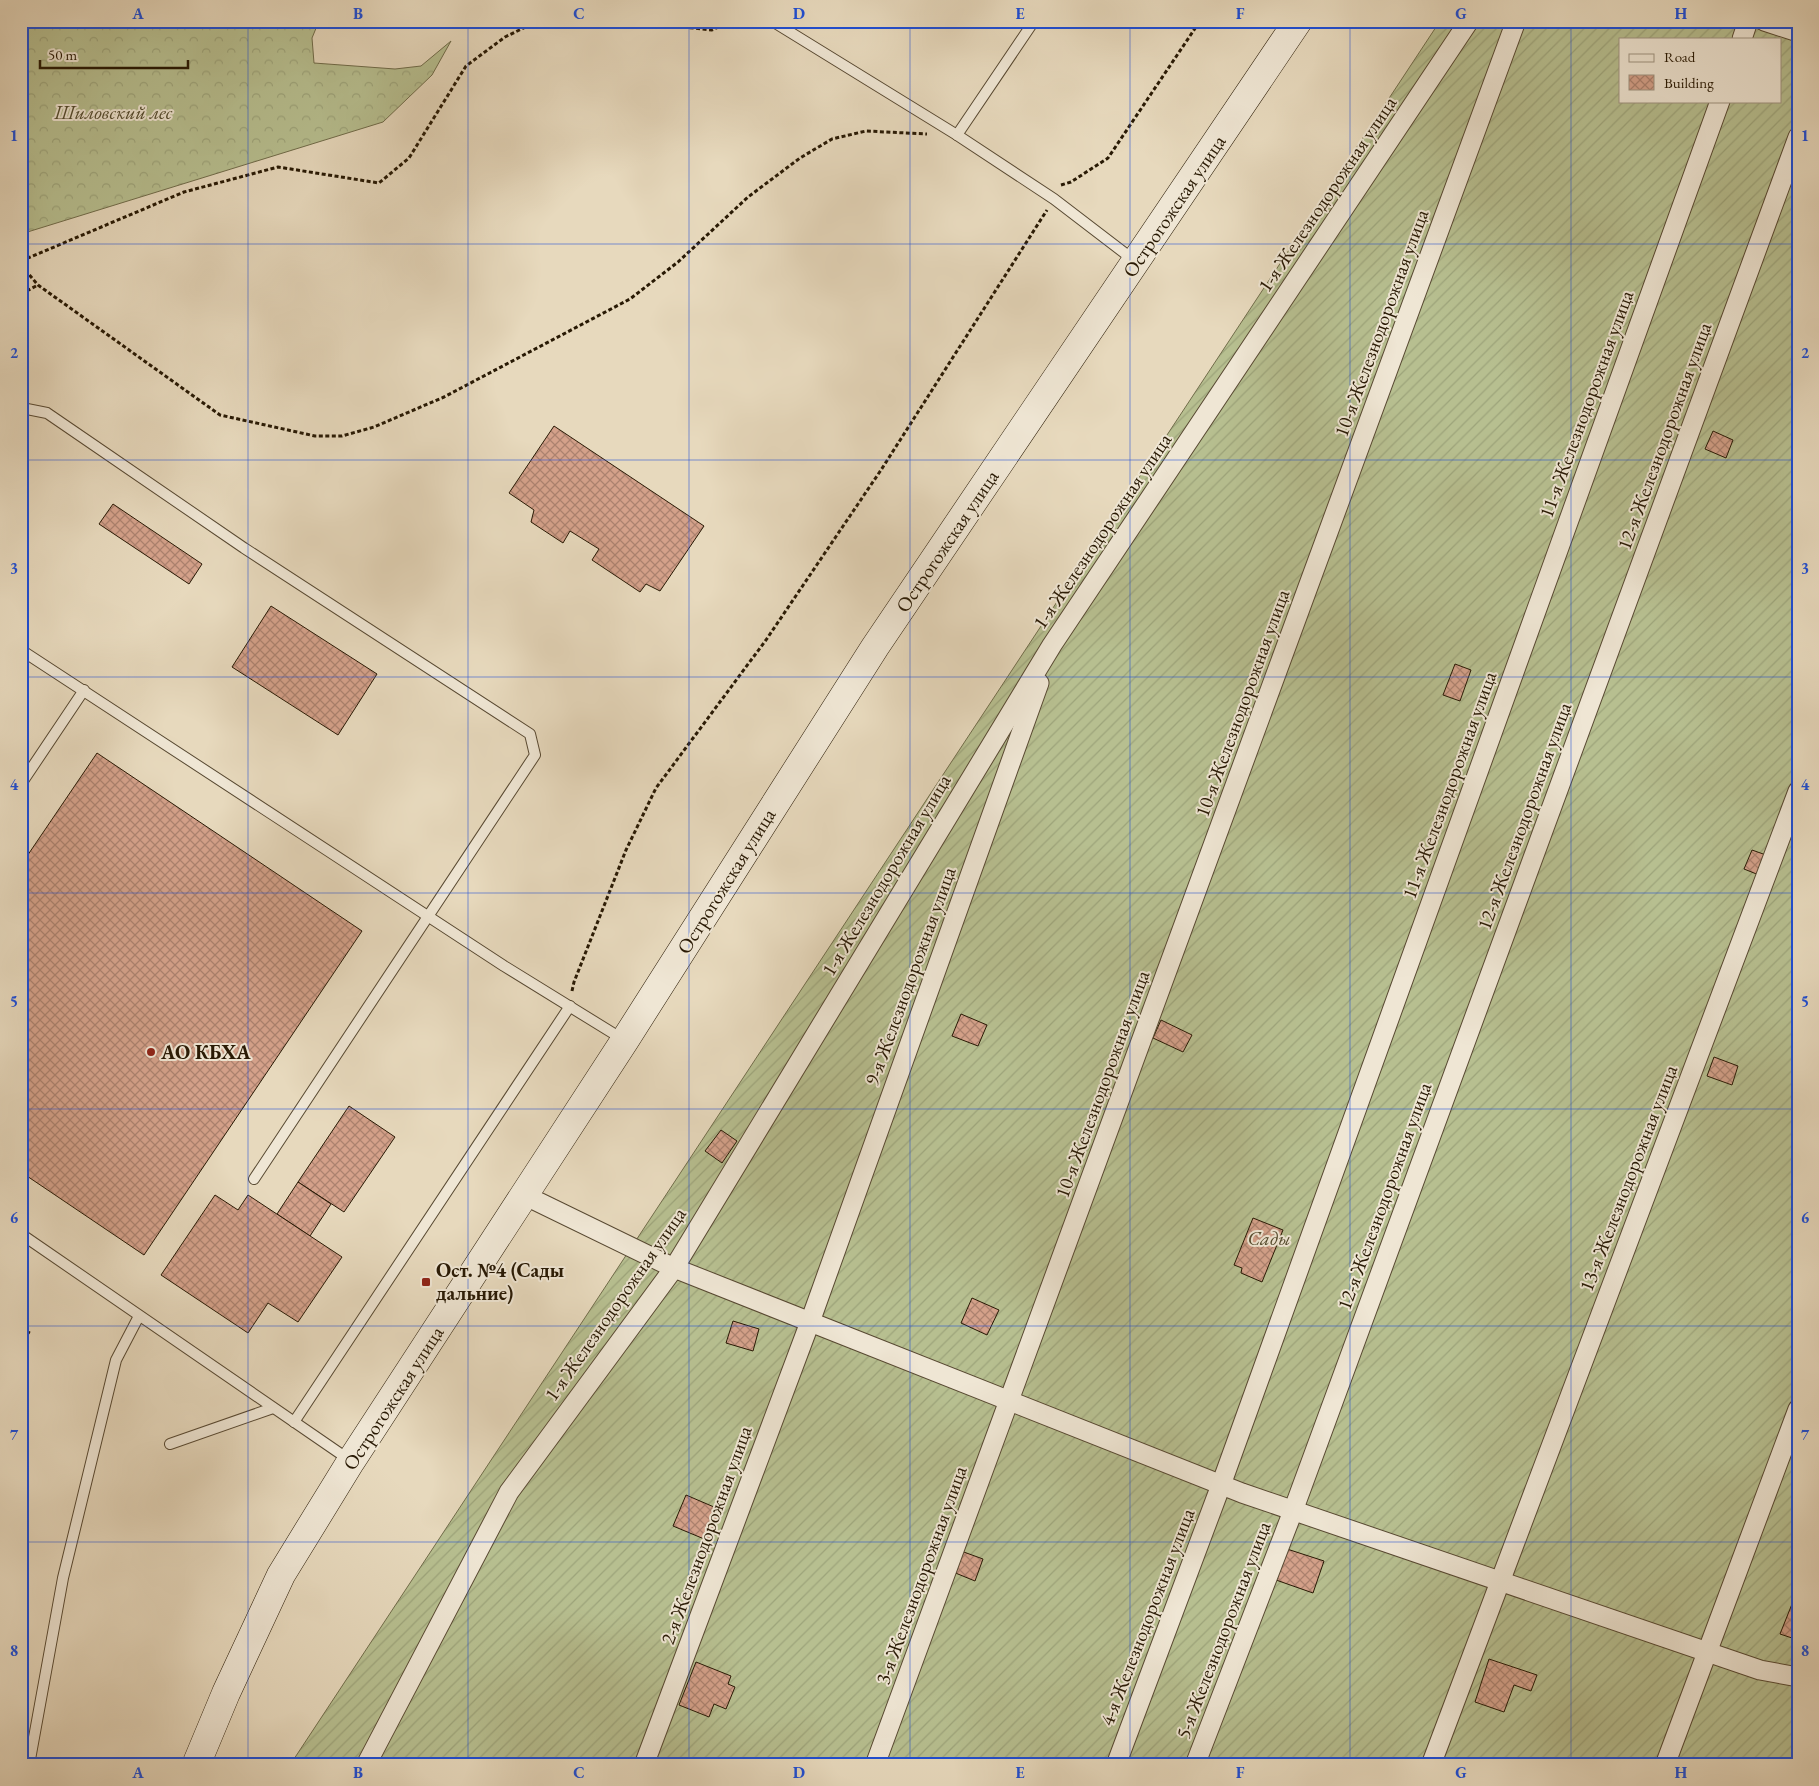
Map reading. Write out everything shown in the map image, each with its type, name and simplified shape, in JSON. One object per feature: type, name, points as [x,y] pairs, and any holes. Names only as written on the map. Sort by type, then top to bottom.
[{"type":"street","name":"Острогожская улица","points":[[196,1765],[226,1693],[281,1575],[351,1461],[625,1040],[875,647],[1298,21]]},
{"type":"street","name":"1-я Железнодорожная улица","points":[[366,1765],[509,1492],[674,1268],[1052,645],[1469,21]]},
{"type":"street","name":"10-я Железнодорожная улица","points":[[1010,1401],[1516,21]]},
{"type":"street","points":[[1742,38],[1748,21]]},
{"type":"street","points":[[1764,21],[1798,32]]},
{"type":"street","name":"11-я Железнодорожная улица","points":[[1221,1485],[1720,102]]},
{"type":"street","name":"12-я Железнодорожная улица","points":[[1293,1511],[1798,136]]},
{"type":"street","name":"9-я Железнодорожная улица","points":[[810,1322],[1052,645]]},
{"type":"street","name":"13-я Железнодорожная улица","points":[[1431,1765],[1798,791]]},
{"type":"street","points":[[524,1195],[674,1268],[1221,1485],[1760,1670],[1798,1677]]},
{"type":"street","name":"2-я Железнодорожная улица","points":[[644,1765],[810,1322]]},
{"type":"street","name":"3-я Железнодорожная улица","points":[[875,1765],[1010,1401]]},
{"type":"street","points":[[1665,1765],[1709,1652],[1798,1409]]},
{"type":"street","name":"4-я Железнодорожная улица","points":[[1116,1765],[1221,1485]]},
{"type":"street","name":"5-я Железнодорожная улица","points":[[1194,1765],[1293,1511]]},
{"type":"lane","points":[[772,21],[957,135],[1042,191],[1136,262]]},
{"type":"lane","points":[[957,135],[1034,21]]},
{"type":"lane","points":[[21,413],[27,409],[47,413],[244,548],[530,734],[535,755],[254,1179]]},
{"type":"lane","points":[[21,650],[504,966],[625,1040]]},
{"type":"lane","points":[[21,784],[84,690]]},
{"type":"lane","points":[[294,1422],[570,1006]]},
{"type":"lane","points":[[21,1234],[351,1461]]},
{"type":"lane","points":[[29,1765],[63,1578],[111,1379],[116,1360],[139,1316]]},
{"type":"lane","points":[[170,1444],[273,1408]]},
{"type":"path","points":[[21,261],[184,192],[278,168],[379,183],[410,158],[466,66],[505,37],[538,21]]},
{"type":"path","points":[[625,21],[712,30],[731,21]]},
{"type":"path","points":[[1042,191],[1071,182],[1108,158],[1200,21]]},
{"type":"path","points":[[21,265],[38,285],[220,415],[315,436],[342,436],[374,427],[444,397],[630,299],[678,262],[748,197],[800,158],[832,139],[866,131],[957,135]]},
{"type":"path","points":[[570,1006],[574,982],[602,910],[626,850],[656,788],[766,640],[881,470],[1054,199]]},
{"type":"path","points":[[21,294],[38,285]]},
{"type":"path","points":[[21,1329],[30,1333]]},
{"type":"green space","name":"Шиловский лес","points":[[21,21],[319,21],[312,38],[314,63],[395,69],[421,66],[451,41],[432,75],[383,122],[21,234]]},
{"type":"green space","name":"Сады","points":[[1440,21],[1798,21],[1798,1765],[290,1765]]},
{"type":"building","points":[[554,426],[704,526],[660,591],[646,584],[640,592],[592,560],[599,549],[570,531],[563,543],[531,522],[534,510],[509,493]]},
{"type":"building","points":[[1713,431],[1733,440],[1726,458],[1705,449]]},
{"type":"building","points":[[113,504],[202,564],[189,584],[99,524]]},
{"type":"building","points":[[271,606],[377,674],[338,735],[232,667]]},
{"type":"building","points":[[1455,664],[1471,670],[1460,701],[1443,695]]},
{"type":"building","name":"АО КБХА","points":[[97,753],[362,931],[144,1255],[21,1172],[21,865]]},
{"type":"building","points":[[1752,850],[1766,855],[1759,875],[1744,869]]},
{"type":"building","points":[[961,1014],[987,1025],[978,1046],[952,1036]]},
{"type":"building","points":[[1161,1020],[1192,1035],[1183,1052],[1153,1038]]},
{"type":"building","points":[[1714,1057],[1738,1066],[1732,1085],[1707,1076]]},
{"type":"building","points":[[349,1106],[395,1137],[344,1212],[298,1182]]},
{"type":"building","points":[[721,1130],[737,1141],[722,1163],[705,1151]]},
{"type":"building","points":[[298,1182],[331,1204],[310,1236],[277,1214]]},
{"type":"building","points":[[215,1195],[238,1210],[248,1195],[342,1257],[298,1322],[268,1303],[248,1333],[161,1275]]},
{"type":"building","points":[[1253,1218],[1283,1230],[1262,1282],[1241,1273],[1242,1268],[1234,1265]]},
{"type":"building","points":[[972,1298],[999,1310],[987,1335],[961,1323]]},
{"type":"building","points":[[733,1321],[759,1329],[753,1351],[726,1343]]},
{"type":"building","points":[[686,1495],[721,1510],[709,1541],[673,1526]]},
{"type":"building","points":[[1287,1549],[1324,1561],[1313,1593],[1276,1580]]},
{"type":"building","points":[[961,1551],[983,1559],[975,1581],[953,1572]]},
{"type":"building","points":[[1792,1604],[1798,1606],[1798,1640],[1780,1634]]},
{"type":"building","points":[[1489,1659],[1537,1675],[1531,1691],[1514,1685],[1504,1712],[1475,1702]]},
{"type":"building","points":[[696,1662],[731,1676],[728,1684],[735,1687],[726,1709],[714,1704],[709,1717],[679,1705]]},
{"type":"place","name":"АО КБХА","points":[[151,1052]]},
{"type":"place","name":"Ост. №4 (Сады дальние)","points":[[426,1282]]}]
